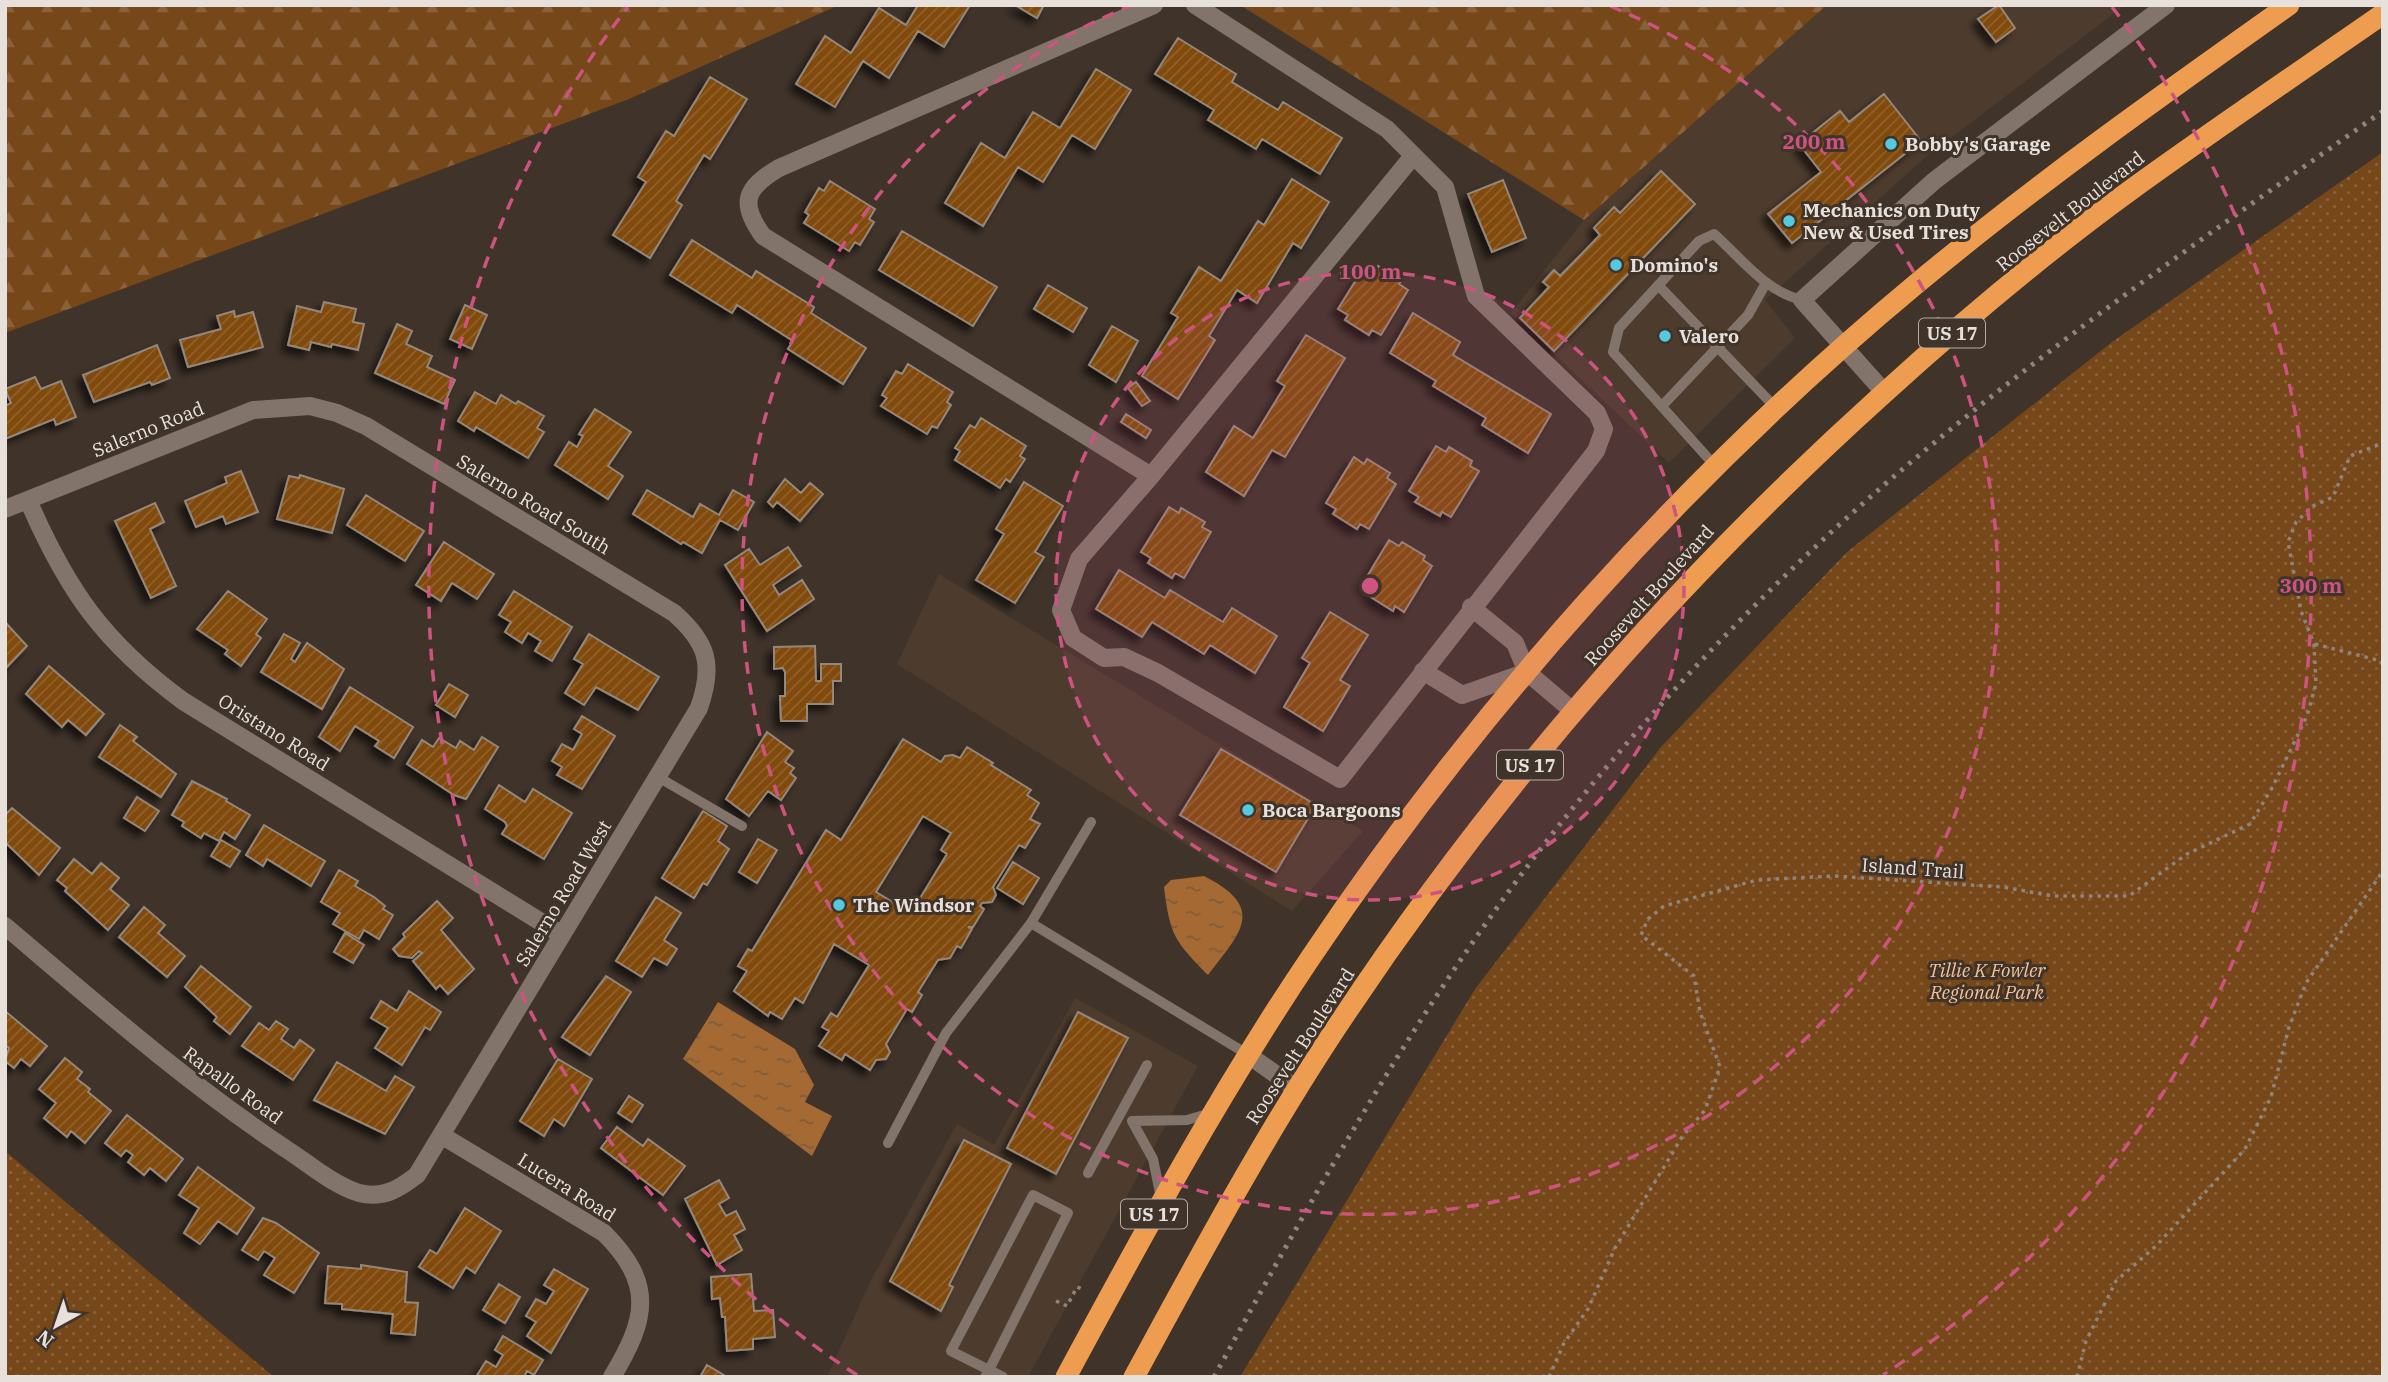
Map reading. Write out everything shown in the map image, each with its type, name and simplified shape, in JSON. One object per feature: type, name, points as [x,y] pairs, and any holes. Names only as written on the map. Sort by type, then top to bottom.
[{"type":"highway","name":"Roosevelt Boulevard","points":[[1066,1377],[1161,1201],[1247,1054],[1380,860],[1453,763],[1527,672],[1602,588],[1717,468],[1844,346],[1911,288],[2046,180],[2289,5]]},
{"type":"highway","name":"Roosevelt Boulevard","points":[[1134,1377],[1229,1202],[1341,1019],[1448,869],[1574,712],[1741,528],[1884,392],[2027,271],[2126,193],[2383,14]]},
{"type":"street","points":[[1151,476],[763,236],[749,217],[750,192],[762,178],[779,168],[1154,5]]},
{"type":"street","points":[[1195,5],[1387,129],[1446,187],[1476,296],[1597,413],[1604,429],[1596,451],[1471,607],[1340,779],[1158,673],[1124,657],[1104,658],[1073,638],[1061,610],[1079,559],[1151,476],[1413,156]]},
{"type":"street","points":[[1884,392],[1802,300],[1934,181],[2166,5]]},
{"type":"street","name":"Salerno Road","points":[[5,509],[253,410],[310,406]]},
{"type":"street","name":"Salerno Road South","points":[[310,406],[337,413],[366,426],[674,613],[691,628],[702,645],[708,669]]},
{"type":"street","name":"Oristano Road","points":[[28,500],[52,555],[82,605],[143,671],[183,701],[562,935]]},
{"type":"street","points":[[1471,607],[1515,643],[1527,672],[1574,712]]},
{"type":"street","name":"Salerno Road West","points":[[441,1135],[699,708],[708,669]]},
{"type":"street","points":[[1423,671],[1462,695],[1527,672]]},
{"type":"street","name":"Rapallo Road","points":[[5,926],[180,1074],[248,1124],[336,1182],[358,1193],[378,1195],[399,1189],[417,1175],[441,1135]]},
{"type":"street","points":[[1247,1054],[1298,1090]]},
{"type":"street","name":"Lucera Road","points":[[441,1135],[604,1233],[623,1252],[634,1270],[641,1291],[641,1319],[633,1343],[612,1377]]},
{"type":"lane","points":[[1717,468],[1613,352],[1619,328],[1699,241],[1714,234],[1766,284],[1784,296],[1802,300]]},
{"type":"lane","points":[[1661,406],[1748,315],[1766,284]]},
{"type":"lane","points":[[1658,285],[1777,409]]},
{"type":"lane","points":[[658,777],[742,826]]},
{"type":"lane","points":[[888,1143],[946,1033],[1031,923],[1091,822]]},
{"type":"lane","points":[[1031,923],[1247,1054]]},
{"type":"lane","points":[[1088,1174],[1147,1065]]},
{"type":"lane","points":[[1120,1114],[1132,1121],[1187,1120],[1211,1112]]},
{"type":"lane","points":[[1132,1121],[1157,1172],[1161,1201]]},
{"type":"lane","points":[[987,1373],[1068,1213],[1033,1195],[951,1350],[987,1373],[1003,1377]]},
{"type":"path","name":"Island Trail","points":[[1549,1377],[1564,1343],[1588,1309],[1615,1248],[1682,1137],[1705,1110],[1720,1067],[1700,1013],[1694,976],[1641,935],[1648,919],[1664,906],[1757,880],[1834,876],[2003,887],[2053,896],[2129,896],[2187,854],[2250,824],[2272,788],[2307,716],[2316,684],[2315,644],[2301,611],[2288,542],[2296,522],[2313,506],[2333,497],[2350,456],[2383,443]]},
{"type":"path","points":[[2315,644],[2381,661],[2383,671]]},
{"type":"path","points":[[2077,1377],[2086,1341],[2116,1281],[2156,1246],[2245,1149],[2271,1097],[2289,1027],[2306,983],[2383,871]]},
{"type":"path","points":[[1056,1300],[1067,1306],[1077,1287],[1082,1289]]},
{"type":"shaded area","points":[[1827,5],[2125,5],[1926,157],[1765,300],[1795,338],[1669,463],[1511,313],[1584,220]]},
{"type":"shaded area","points":[[939,574],[1363,831],[1292,911],[897,664]]},
{"type":"shaded area","points":[[1075,998],[1198,1066],[1028,1377],[827,1377],[870,1282],[957,1124],[994,1145]]},
{"type":"green space","points":[[5,5],[839,5],[629,99],[5,333]]},
{"type":"green space","points":[[1240,5],[1827,5],[1584,220]]},
{"type":"green space","name":"Tillie K Fowler Regional Park","points":[[2383,152],[2383,1377],[1240,1377],[1475,989],[1661,747],[1847,552],[2112,342]]},
{"type":"green space","points":[[5,1151],[274,1377],[5,1377]]},
{"type":"water","points":[[1204,876],[1224,888],[1236,899],[1242,910],[1238,933],[1208,975],[1176,937],[1169,917],[1164,887],[1171,880]]},
{"type":"water","points":[[718,1002],[795,1049],[814,1085],[805,1102],[832,1116],[812,1156],[683,1059]]},
{"type":"building","points":[[918,5],[970,5],[944,47],[918,31],[889,78],[863,61],[835,107],[796,84],[825,36],[851,53],[879,8],[906,25]]},
{"type":"building","points":[[1015,5],[1044,5],[1037,18]]},
{"type":"building","points":[[1999,5],[2015,28],[1996,42],[1978,19]]},
{"type":"building","points":[[1178,38],[1236,74],[1232,82],[1278,110],[1283,102],[1342,138],[1320,174],[1262,139],[1256,149],[1208,120],[1214,110],[1155,74]]},
{"type":"building","points":[[1096,69],[1131,90],[1095,149],[1072,135],[1043,182],[1018,167],[983,226],[945,203],[981,143],[1005,158],[1033,112],[1060,128]]},
{"type":"building","points":[[710,77],[747,99],[710,159],[704,155],[676,201],[682,205],[650,258],[613,235],[646,182],[638,177],[666,131],[674,136]]},
{"type":"building","points":[[1884,94],[1921,141],[1792,243],[1768,214],[1821,172],[1799,144],[1840,111],[1849,122]]},
{"type":"building","points":[[1661,171],[1695,204],[1554,351],[1520,318],[1549,287],[1543,282],[1554,270],[1560,276],[1600,235],[1594,228],[1614,207],[1620,213]]},
{"type":"building","points":[[1292,179],[1329,202],[1301,248],[1293,243],[1257,303],[1237,290],[1209,336],[1215,340],[1178,399],[1142,376],[1178,317],[1171,313],[1199,267],[1221,281],[1258,221],[1264,225]]},
{"type":"building","points":[[1503,180],[1526,238],[1492,252],[1468,194]]},
{"type":"building","points":[[830,181],[875,209],[869,219],[874,222],[860,245],[855,242],[849,251],[804,223],[809,215],[805,212],[819,188],[824,191]]},
{"type":"building","points":[[902,231],[997,287],[973,326],[879,270]]},
{"type":"building","points":[[692,240],[752,278],[756,271],[814,307],[811,313],[866,348],[843,384],[788,349],[793,341],[737,305],[732,313],[670,275]]},
{"type":"building","points":[[1366,264],[1376,270],[1378,266],[1402,280],[1399,284],[1408,290],[1381,335],[1372,330],[1369,335],[1345,320],[1348,315],[1338,309]]},
{"type":"building","points":[[1048,285],[1087,308],[1073,332],[1034,309]]},
{"type":"building","points":[[324,302],[356,309],[353,322],[364,324],[358,350],[311,342],[309,350],[288,345],[297,306],[321,312]]},
{"type":"building","points":[[465,305],[487,315],[472,349],[450,339]]},
{"type":"building","points":[[234,311],[235,317],[253,312],[263,347],[188,367],[180,340],[221,329],[217,316]]},
{"type":"building","points":[[1413,313],[1460,342],[1453,355],[1551,414],[1528,453],[1482,425],[1486,418],[1433,386],[1436,381],[1390,353]]},
{"type":"building","points":[[397,324],[412,331],[406,344],[432,356],[427,367],[455,380],[444,404],[375,373]]},
{"type":"building","points":[[1112,326],[1138,341],[1116,382],[1089,365]]},
{"type":"building","points":[[1306,335],[1345,358],[1285,457],[1272,450],[1244,496],[1206,472],[1234,426],[1253,438],[1285,386],[1277,381]]},
{"type":"building","points":[[157,345],[170,378],[152,385],[150,382],[94,402],[83,375]]},
{"type":"building","points":[[908,364],[953,392],[947,402],[951,405],[937,428],[932,426],[927,434],[881,406],[887,398],[882,395],[896,371],[902,374]]},
{"type":"building","points":[[35,377],[41,389],[61,381],[76,417],[56,425],[54,419],[5,439],[5,406],[11,403],[5,389]]},
{"type":"building","points":[[1136,382],[1150,401],[1142,406],[1128,388]]},
{"type":"building","points":[[475,392],[496,404],[501,395],[544,416],[537,428],[544,432],[528,458],[476,427],[474,431],[458,421]]},
{"type":"building","points":[[595,409],[631,432],[608,466],[623,476],[608,499],[555,465],[569,442],[577,447],[583,436],[579,434]]},
{"type":"building","points":[[1126,414],[1151,430],[1146,438],[1121,422]]},
{"type":"building","points":[[981,418],[1026,446],[1020,456],[1025,459],[1010,482],[1006,479],[1000,488],[955,460],[960,451],[955,448],[970,425],[975,428]]},
{"type":"building","points":[[1436,446],[1446,452],[1449,447],[1472,461],[1470,466],[1479,471],[1451,517],[1442,512],[1440,516],[1415,502],[1419,497],[1409,491]]},
{"type":"building","points":[[1354,457],[1364,464],[1367,459],[1390,473],[1387,478],[1396,484],[1369,529],[1360,524],[1357,529],[1333,514],[1336,509],[1326,503]]},
{"type":"building","points":[[241,471],[258,512],[226,524],[223,516],[196,527],[185,501],[227,483],[225,477]]},
{"type":"building","points":[[300,475],[344,489],[332,533],[277,519],[289,476],[299,478]]},
{"type":"building","points":[[785,479],[801,493],[810,483],[823,494],[800,521],[777,502],[773,507],[768,502]]},
{"type":"building","points":[[1024,482],[1063,506],[1035,552],[1044,557],[1015,603],[976,580],[1004,534],[996,529]]},
{"type":"building","points":[[647,490],[693,517],[700,504],[719,515],[733,490],[754,502],[738,530],[720,520],[702,553],[683,542],[681,544],[633,514]]},
{"type":"building","points":[[366,495],[424,531],[405,561],[347,525]]},
{"type":"building","points":[[155,503],[164,522],[150,529],[176,586],[151,598],[115,521]]},
{"type":"building","points":[[1169,507],[1179,513],[1181,508],[1205,522],[1202,527],[1211,532],[1184,578],[1175,573],[1172,578],[1148,563],[1151,558],[1141,552]]},
{"type":"building","points":[[1389,540],[1399,546],[1402,542],[1425,556],[1423,560],[1432,566],[1404,612],[1395,606],[1393,611],[1369,596],[1372,591],[1362,585]]},
{"type":"building","points":[[444,542],[494,574],[477,599],[452,583],[441,601],[416,585]]},
{"type":"building","points":[[788,547],[801,566],[773,585],[779,595],[802,580],[814,599],[767,631],[725,565],[749,549],[760,565]]},
{"type":"building","points":[[1119,570],[1165,598],[1170,590],[1223,622],[1232,608],[1277,636],[1255,673],[1210,645],[1204,654],[1152,622],[1142,637],[1096,609]]},
{"type":"building","points":[[228,591],[267,619],[256,634],[261,638],[241,666],[225,654],[228,650],[197,629]]},
{"type":"building","points":[[514,591],[572,627],[552,661],[535,651],[541,641],[528,633],[522,643],[505,632],[511,622],[499,615]]},
{"type":"building","points":[[1330,612],[1368,635],[1340,680],[1350,686],[1323,731],[1284,707],[1310,663],[1302,658]]},
{"type":"building","points":[[5,622],[27,646],[7,667],[5,665]]},
{"type":"building","points":[[284,634],[300,643],[291,659],[295,662],[307,643],[344,669],[322,709],[261,672]]},
{"type":"building","points":[[589,634],[659,677],[638,710],[596,687],[584,705],[565,693],[583,664],[574,659]]},
{"type":"building","points":[[815,646],[816,681],[821,681],[821,664],[841,664],[841,681],[833,681],[833,704],[807,704],[807,721],[781,721],[780,696],[785,696],[785,672],[783,668],[774,669],[774,647]]},
{"type":"building","points":[[49,666],[104,714],[86,735],[68,720],[62,727],[26,694]]},
{"type":"building","points":[[449,684],[468,695],[455,717],[436,705]]},
{"type":"building","points":[[350,687],[413,727],[394,758],[375,746],[379,741],[355,726],[340,751],[319,737]]},
{"type":"building","points":[[582,716],[615,736],[582,789],[557,775],[562,767],[552,761],[562,744],[573,750],[582,734],[574,729]]},
{"type":"building","points":[[120,725],[137,737],[133,741],[176,774],[161,797],[99,757]]},
{"type":"building","points":[[767,732],[793,751],[785,762],[794,768],[790,773],[796,778],[781,800],[768,791],[749,816],[726,799]]},
{"type":"building","points":[[482,737],[498,747],[466,799],[454,795],[407,764],[422,740],[433,747],[439,738],[456,748],[460,741],[474,750]]},
{"type":"building","name":"The Windsor","points":[[903,739],[941,762],[945,756],[960,758],[967,747],[1031,790],[1027,795],[1039,803],[1030,819],[1040,824],[1025,848],[1019,845],[993,887],[996,895],[992,902],[982,903],[980,906],[984,909],[973,927],[968,927],[972,929],[961,948],[957,946],[950,958],[938,960],[918,992],[922,995],[912,1012],[907,1009],[886,1044],[890,1052],[886,1059],[876,1060],[870,1070],[845,1054],[842,1060],[819,1046],[829,1031],[822,1027],[831,1013],[837,1017],[869,965],[834,944],[803,1003],[795,998],[782,1019],[770,1012],[768,1016],[734,991],[747,971],[738,966],[748,949],[752,951],[826,830],[841,840]],"holes":[[[923,816],[951,833],[941,850],[947,854],[911,913],[876,892]]]},
{"type":"building","name":"Boca Bargoons","points":[[1221,749],[1316,805],[1276,872],[1180,815]]},
{"type":"building","points":[[192,781],[227,799],[226,801],[250,815],[235,839],[224,832],[219,841],[204,833],[201,838],[182,826],[184,822],[172,815]]},
{"type":"building","points":[[499,785],[525,802],[533,789],[572,813],[544,859],[502,834],[507,826],[505,822],[485,809]]},
{"type":"building","points":[[137,797],[159,811],[145,831],[124,818]]},
{"type":"building","points":[[12,808],[60,848],[39,875],[5,842],[5,815]]},
{"type":"building","points":[[703,811],[727,826],[718,841],[729,849],[707,885],[703,883],[694,898],[662,878]]},
{"type":"building","points":[[264,825],[325,861],[311,886],[267,859],[263,866],[246,855]]},
{"type":"building","points":[[758,839],[777,850],[757,883],[739,872]]},
{"type":"building","points":[[221,840],[240,851],[230,867],[211,856]]},
{"type":"building","points":[[74,859],[92,874],[101,863],[119,878],[110,889],[129,905],[108,930],[65,891],[67,888],[57,880]]},
{"type":"building","points":[[1013,862],[1039,878],[1023,904],[997,888]]},
{"type":"building","points":[[339,870],[358,881],[355,886],[374,897],[385,906],[383,909],[393,915],[379,939],[364,930],[359,939],[333,924],[340,913],[321,902]]},
{"type":"building","points":[[656,897],[681,913],[664,940],[677,949],[667,965],[654,958],[642,977],[616,961]]},
{"type":"building","points":[[437,901],[453,918],[441,930],[474,969],[448,994],[440,985],[436,989],[413,961],[422,953],[419,951],[412,958],[399,956],[393,949],[405,937],[403,934]]},
{"type":"building","points":[[144,907],[165,925],[158,933],[185,956],[167,977],[119,937]]},
{"type":"building","points":[[345,933],[364,945],[353,963],[334,952]]},
{"type":"building","points":[[201,966],[251,1007],[230,1034],[214,1021],[217,1017],[185,987]]},
{"type":"building","points":[[606,976],[631,992],[590,1055],[562,1037]]},
{"type":"building","points":[[409,991],[441,1012],[430,1030],[425,1027],[402,1065],[375,1048],[388,1028],[371,1018],[381,1001],[397,1011]]},
{"type":"building","points":[[5,1011],[47,1046],[30,1066],[21,1059],[14,1068],[5,1061],[9,1048],[5,1045]]},
{"type":"building","points":[[1078,1012],[1128,1038],[1056,1174],[1007,1148]]},
{"type":"building","points":[[276,1021],[288,1029],[281,1039],[294,1048],[300,1040],[314,1050],[293,1080],[242,1046],[259,1023],[269,1030]]},
{"type":"building","points":[[65,1058],[82,1072],[77,1079],[90,1089],[88,1092],[111,1111],[85,1143],[71,1131],[67,1137],[44,1118],[56,1103],[39,1089]]},
{"type":"building","points":[[558,1059],[592,1079],[564,1126],[554,1119],[544,1136],[520,1121]]},
{"type":"building","points":[[337,1062],[386,1091],[395,1076],[414,1087],[385,1134],[314,1100]]},
{"type":"building","points":[[629,1096],[643,1105],[632,1122],[618,1113]]},
{"type":"building","points":[[127,1115],[183,1159],[166,1181],[150,1168],[144,1175],[128,1162],[133,1155],[126,1150],[121,1156],[105,1143]]},
{"type":"building","points":[[617,1127],[643,1146],[648,1139],[685,1166],[663,1195],[601,1148]]},
{"type":"building","points":[[964,1140],[1011,1164],[949,1285],[953,1287],[941,1311],[890,1281]]},
{"type":"building","points":[[198,1167],[254,1208],[237,1234],[218,1221],[200,1244],[184,1233],[199,1208],[179,1195]]},
{"type":"building","points":[[719,1180],[729,1198],[719,1204],[726,1216],[736,1211],[745,1229],[734,1235],[742,1250],[717,1265],[685,1199]]},
{"type":"building","points":[[465,1208],[501,1231],[475,1273],[466,1267],[453,1288],[419,1267],[430,1250],[437,1254]]},
{"type":"building","points":[[263,1218],[276,1223],[319,1253],[294,1293],[264,1275],[275,1258],[264,1251],[258,1260],[242,1250]]},
{"type":"building","points":[[361,1265],[407,1272],[405,1302],[418,1303],[415,1335],[391,1333],[393,1314],[342,1309],[342,1304],[325,1303],[328,1266],[361,1269]]},
{"type":"building","points":[[554,1269],[588,1289],[551,1353],[527,1336],[536,1322],[526,1316],[536,1299],[546,1304],[554,1291],[544,1285]]},
{"type":"building","points":[[751,1274],[754,1311],[773,1310],[775,1337],[753,1339],[753,1349],[727,1351],[725,1317],[722,1317],[720,1298],[712,1299],[711,1277]]},
{"type":"building","points":[[499,1284],[520,1297],[505,1323],[483,1310]]},
{"type":"building","points":[[503,1336],[543,1360],[534,1375],[527,1371],[524,1377],[476,1377],[486,1361],[496,1367],[503,1355],[495,1350]]},
{"type":"building","points":[[707,1365],[727,1377],[700,1377]]},
{"type":"railway","points":[[1214,1377],[1356,1125],[1473,942],[1555,830],[1689,674],[1785,575],[1884,485],[1944,435],[2129,292],[2383,111]]},
{"type":"place","name":"Bobby's Garage","points":[[1891,144]]},
{"type":"place","name":"Mechanics on Duty New & Used Tires","points":[[1789,221]]},
{"type":"place","name":"Domino's","points":[[1616,265]]},
{"type":"place","name":"Valero","points":[[1665,336]]},
{"type":"place","name":"Boca Bargoons","points":[[1248,810]]},
{"type":"place","name":"The Windsor","points":[[839,905]]}]
